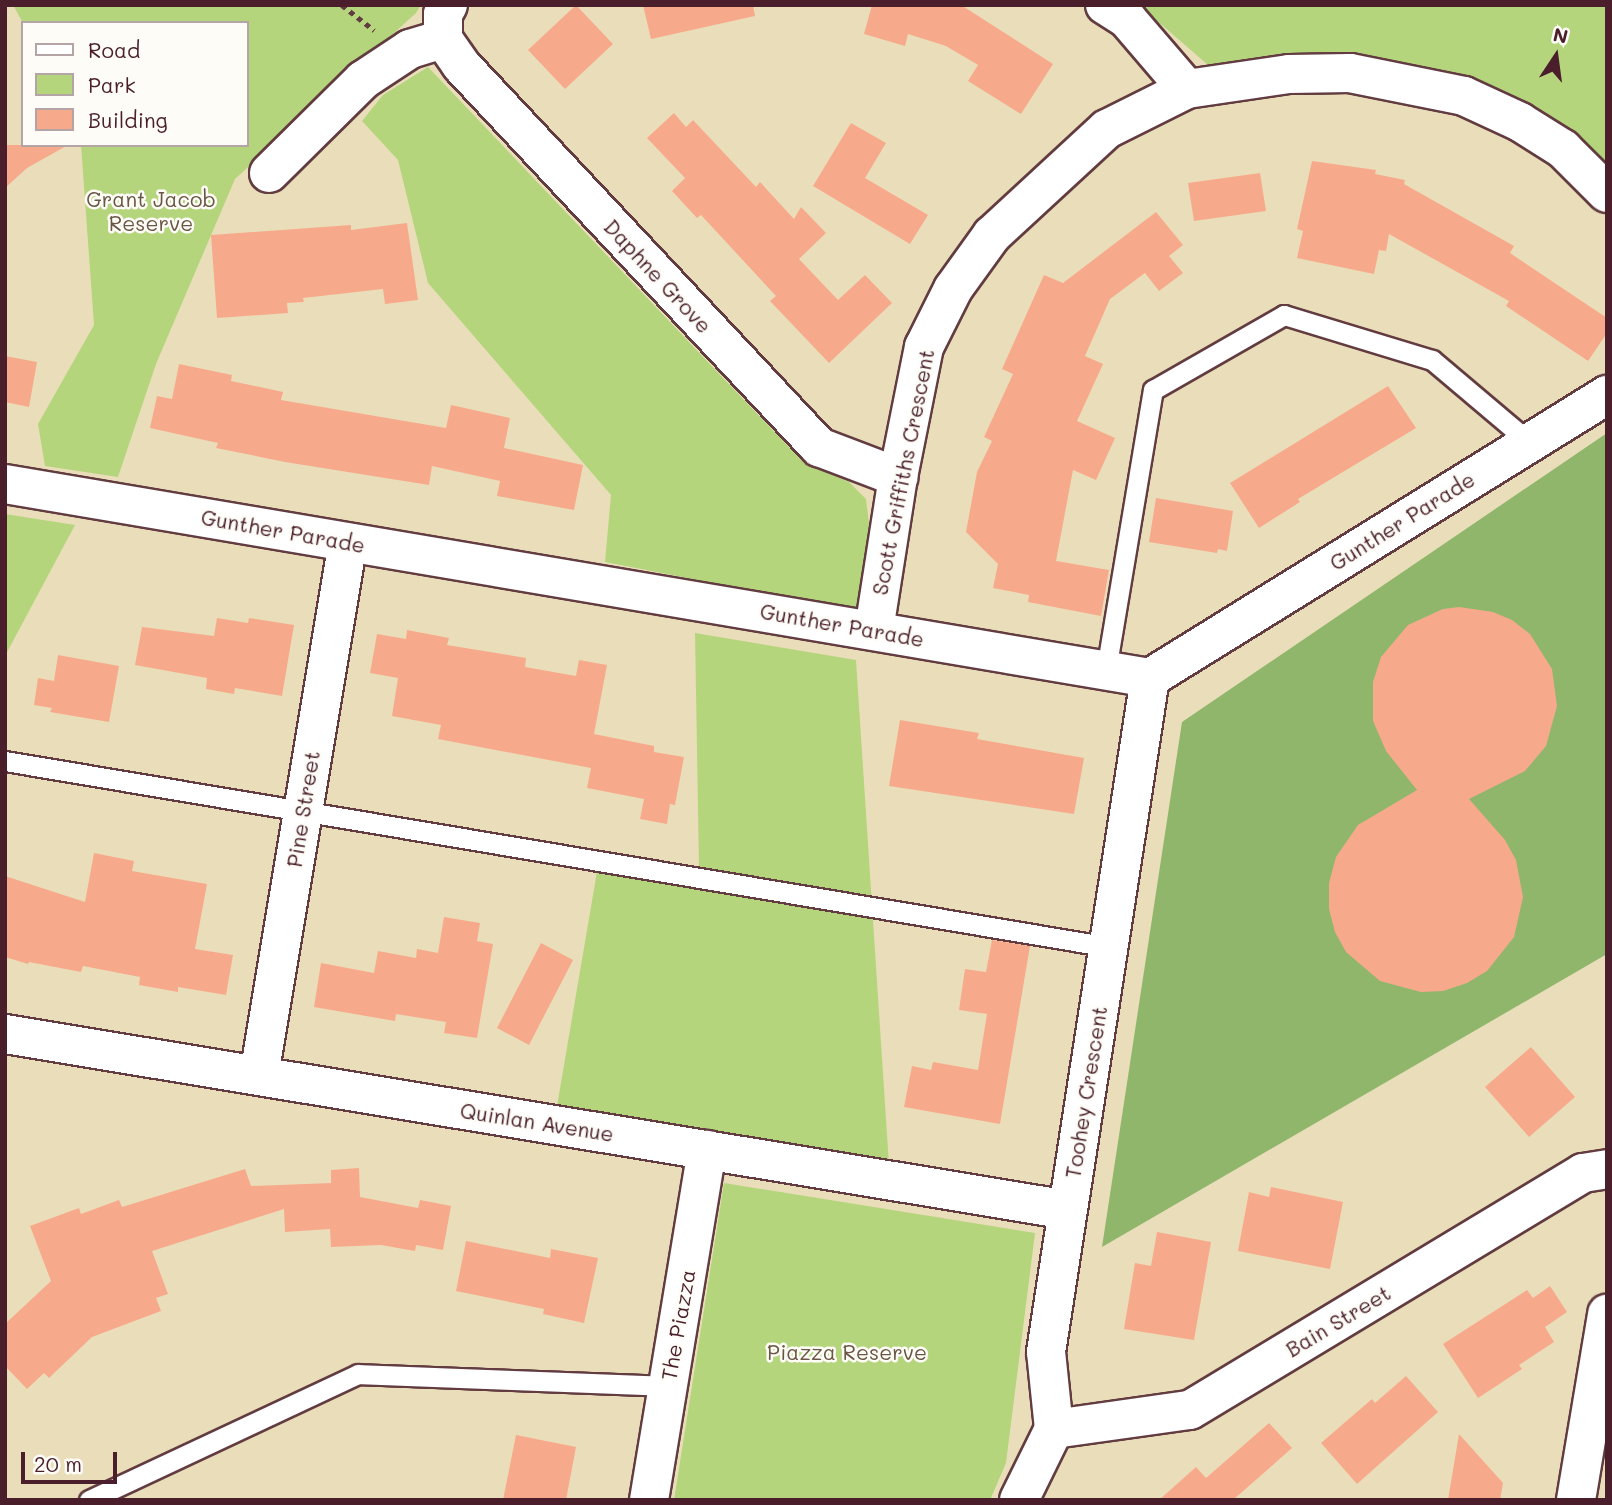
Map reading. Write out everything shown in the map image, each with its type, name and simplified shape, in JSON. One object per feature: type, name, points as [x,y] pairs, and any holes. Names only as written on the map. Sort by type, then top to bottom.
[{"type":"street","points":[[1105,5],[1127,19],[1187,89]]},
{"type":"street","points":[[269,173],[363,80],[445,22]]},
{"type":"street","name":"Daphne Grove","points":[[445,22],[461,65],[819,447],[898,477]]},
{"type":"street","name":"Scott Griffiths Crescent","points":[[874,630],[898,477],[924,347],[953,289],[992,235],[1107,129],[1187,89],[1276,75],[1350,73],[1465,96],[1520,122],[1563,149],[1607,193]]},
{"type":"street","name":"Gunther Parade","points":[[5,484],[1150,678],[1607,395]]},
{"type":"street","name":"Pine Street","points":[[259,1076],[348,542]]},
{"type":"street","name":"Toohey Crescent","points":[[1054,1429],[1046,1352],[1150,678]]},
{"type":"street","name":"Quinlan Avenue","points":[[6,1038],[259,1076],[1068,1210]]},
{"type":"street","name":"The Piazza","points":[[649,1500],[707,1150]]},
{"type":"street","name":"Bain Street","points":[[1054,1429],[1190,1410],[1583,1173],[1607,1169]]},
{"type":"street","points":[[1576,1500],[1607,1314]]},
{"type":"street","points":[[1020,1500],[1054,1429]]},
{"type":"lane","points":[[1106,670],[1153,390],[1284,315],[1432,360],[1529,442]]},
{"type":"lane","points":[[5,761],[1109,947]]},
{"type":"lane","points":[[89,1500],[358,1374],[667,1386]]},
{"type":"green space","name":"Grant Jacob Reserve","points":[[13,5],[421,5],[416,13],[235,179],[156,364],[118,477],[45,466],[38,424],[94,325],[81,147],[248,147],[248,21],[22,21]]},
{"type":"green space","points":[[1139,5],[1607,5],[1607,179],[1352,60],[1208,65]]},
{"type":"green space","points":[[428,67],[803,462],[849,482],[866,499],[869,524],[858,611],[605,562],[611,495],[428,283],[398,160],[362,121],[383,95]]},
{"type":"green space","points":[[1607,433],[1607,954],[1102,1247],[1182,722]]},
{"type":"green space","points":[[5,514],[75,525],[5,656]]},
{"type":"green space","points":[[695,633],[856,660],[889,1165],[556,1112],[600,854],[699,869]]},
{"type":"green space","name":"Piazza Reserve","points":[[724,1183],[1035,1233],[1006,1463],[990,1500],[674,1500]]},
{"type":"building","points":[[576,5],[613,44],[565,89],[528,50]]},
{"type":"building","points":[[643,5],[753,5],[755,16],[651,39]]},
{"type":"building","points":[[872,5],[961,5],[1053,64],[1021,114],[968,81],[978,65],[946,46],[908,34],[905,46],[864,34]]},
{"type":"building","points":[[674,113],[686,127],[693,120],[756,187],[760,182],[794,219],[801,207],[826,233],[799,259],[838,300],[865,275],[892,303],[829,363],[770,301],[776,296],[701,215],[697,218],[672,191],[685,178],[647,138]]},
{"type":"building","points":[[851,123],[886,143],[865,178],[928,215],[910,244],[813,186]]},
{"type":"building","points":[[5,145],[64,147],[27,168],[5,188]]},
{"type":"building","points":[[1312,161],[1376,170],[1375,174],[1405,180],[1404,184],[1514,246],[1510,253],[1607,318],[1607,333],[1588,361],[1506,306],[1509,301],[1389,234],[1386,251],[1379,250],[1374,274],[1297,258],[1303,231],[1297,229]]},
{"type":"building","points":[[1260,173],[1266,211],[1194,221],[1188,183]]},
{"type":"building","points":[[1156,212],[1183,245],[1169,256],[1183,273],[1159,291],[1145,273],[1110,299],[1085,356],[1103,364],[1077,421],[1115,438],[1096,480],[1073,470],[1056,561],[1109,570],[1101,616],[1028,602],[1029,595],[993,588],[998,564],[966,532],[977,472],[992,441],[984,437],[1013,374],[1002,369],[1044,275],[1063,283]]},
{"type":"building","points":[[407,223],[418,300],[385,304],[383,289],[303,298],[304,302],[287,303],[288,313],[217,318],[211,235],[351,225],[351,230]]},
{"type":"building","points":[[5,356],[37,362],[29,407],[5,402]]},
{"type":"building","points":[[179,364],[232,375],[231,381],[283,392],[281,400],[446,428],[451,405],[510,418],[504,448],[583,465],[574,510],[497,496],[500,481],[432,466],[429,485],[216,448],[218,443],[150,428],[157,396],[172,399]]},
{"type":"building","points":[[1388,386],[1416,428],[1298,499],[1300,502],[1259,528],[1230,483]]},
{"type":"building","points":[[1156,498],[1233,511],[1227,551],[1218,549],[1217,553],[1149,542]]},
{"type":"building","points":[[1459,607],[1493,612],[1512,620],[1530,634],[1552,669],[1557,706],[1546,746],[1525,771],[1469,799],[1505,840],[1516,860],[1523,897],[1514,937],[1487,971],[1467,983],[1443,991],[1421,992],[1380,981],[1346,952],[1335,932],[1329,909],[1329,883],[1336,857],[1358,825],[1417,790],[1386,751],[1373,721],[1373,682],[1381,657],[1408,625],[1443,609]]},
{"type":"building","points":[[217,618],[248,623],[249,618],[294,625],[282,696],[235,688],[234,694],[206,689],[207,678],[135,665],[142,627],[214,636]]},
{"type":"building","points":[[407,630],[449,638],[447,645],[526,658],[525,667],[576,676],[579,660],[607,665],[594,734],[654,746],[654,752],[684,757],[675,805],[670,804],[667,824],[640,819],[644,799],[587,788],[591,768],[438,739],[441,725],[392,716],[398,678],[370,673],[377,634],[406,639]]},
{"type":"building","points":[[58,655],[119,666],[109,722],[50,712],[52,708],[34,705],[38,678],[54,681]]},
{"type":"building","points":[[900,720],[979,733],[977,739],[1084,758],[1074,814],[889,786]]},
{"type":"building","points":[[94,853],[134,861],[132,871],[207,884],[195,949],[233,955],[226,995],[178,987],[178,992],[139,985],[140,977],[83,966],[81,972],[29,962],[28,964],[5,957],[5,876],[85,902]]},
{"type":"building","points":[[444,917],[480,923],[477,941],[493,944],[477,1038],[444,1033],[446,1022],[396,1014],[395,1021],[314,1007],[321,963],[374,973],[378,951],[416,958],[417,949],[438,953]]},
{"type":"building","points":[[992,940],[1030,946],[1000,1124],[904,1107],[912,1066],[931,1070],[933,1062],[978,1070],[987,1014],[959,1010],[965,969],[986,972]]},
{"type":"building","points":[[541,943],[573,960],[529,1045],[497,1028]]},
{"type":"building","points":[[1531,1047],[1575,1097],[1529,1137],[1485,1087]]},
{"type":"building","points":[[359,1168],[360,1197],[418,1208],[420,1200],[451,1206],[443,1250],[416,1245],[415,1251],[381,1245],[331,1247],[330,1229],[285,1232],[284,1209],[152,1251],[168,1294],[156,1298],[161,1311],[92,1337],[49,1378],[44,1373],[27,1389],[5,1366],[5,1324],[51,1281],[30,1226],[79,1208],[81,1214],[119,1200],[122,1207],[245,1169],[251,1186],[331,1183],[331,1170]]},
{"type":"building","points":[[1271,1187],[1343,1202],[1330,1269],[1238,1251],[1249,1192],[1269,1197]]},
{"type":"building","points":[[1157,1232],[1211,1242],[1194,1340],[1124,1329],[1135,1263],[1151,1266]]},
{"type":"building","points":[[466,1241],[550,1258],[551,1249],[598,1258],[584,1323],[543,1314],[544,1309],[456,1291]]},
{"type":"building","points":[[1550,1286],[1567,1312],[1545,1327],[1554,1342],[1519,1365],[1522,1369],[1478,1398],[1443,1344],[1527,1290],[1533,1298]]},
{"type":"building","points":[[1406,1376],[1438,1412],[1357,1484],[1321,1443],[1372,1399],[1375,1403]]},
{"type":"building","points":[[1269,1423],[1292,1448],[1233,1500],[1159,1500],[1196,1467],[1206,1478]]},
{"type":"building","points":[[1459,1434],[1503,1483],[1500,1500],[1448,1500]]},
{"type":"building","points":[[516,1435],[576,1447],[566,1500],[503,1500]]}]
